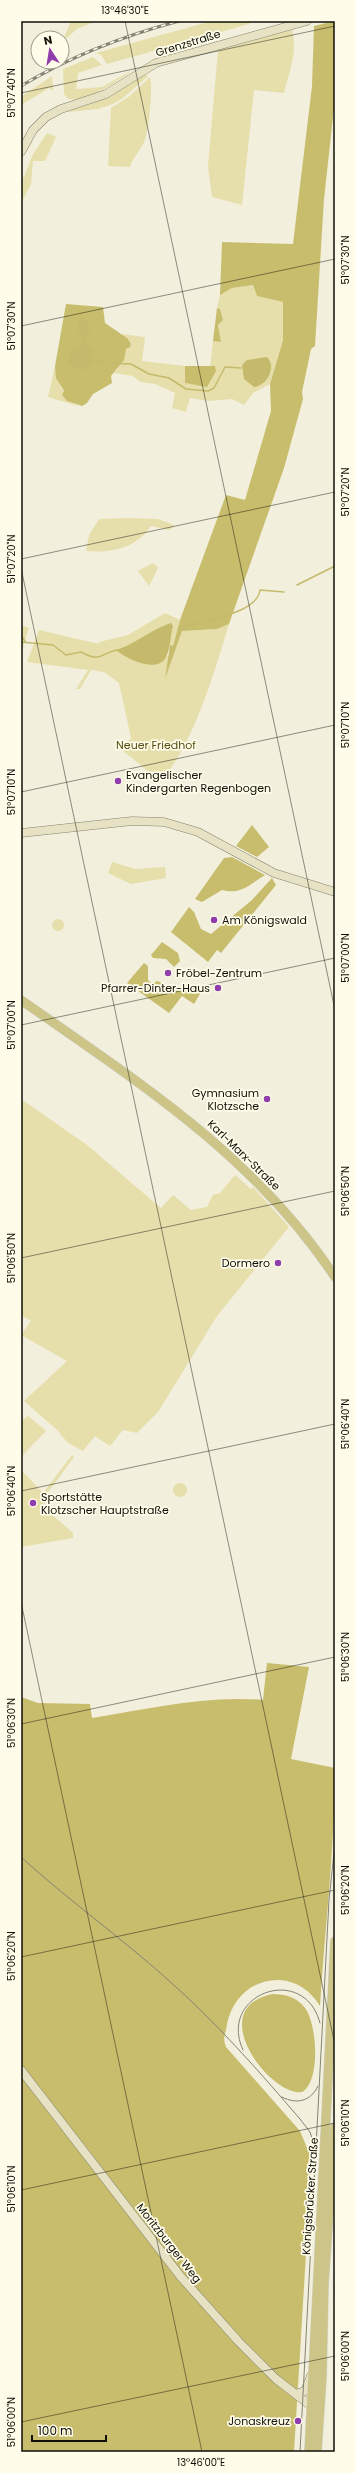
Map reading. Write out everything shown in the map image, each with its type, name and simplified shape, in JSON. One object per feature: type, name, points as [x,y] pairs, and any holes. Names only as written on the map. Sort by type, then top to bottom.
[{"type":"main road","name":"Karl-Marx-Straße","points":[[21,1000],[152,1092],[216,1143],[289,1217],[335,1277]]},
{"type":"main road","name":"Königsbrücker Straße","points":[[317,2452],[314,2363],[335,1941]]},
{"type":"main road","name":"Königsbrücker Straße","points":[[309,2452],[316,2409],[335,2127]]},
{"type":"street","name":"Grenzstraße","points":[[21,152],[36,126],[61,109],[102,96],[147,69],[169,58],[307,21]]},
{"type":"street","points":[[21,833],[132,821],[164,822],[198,832],[274,873],[335,892]]},
{"type":"street","name":"Moritzburger Weg","points":[[21,2070],[181,2277],[244,2347],[276,2379],[316,2409]]},
{"type":"street","points":[[296,2394],[306,2390],[314,2363]]},
{"type":"green space","points":[[71,21],[96,21],[77,29],[70,35],[70,30],[67,30]]},
{"type":"green space","points":[[212,21],[253,21],[249,24],[107,64],[101,55],[96,53]]},
{"type":"green space","points":[[292,30],[294,38],[293,54],[284,93],[254,90],[242,205],[212,197],[208,166],[218,50]]},
{"type":"green space","points":[[93,57],[102,65],[78,73],[76,89],[102,87],[136,68],[113,84],[94,94],[76,99],[68,99],[64,94],[63,70],[70,70],[70,66]]},
{"type":"green space","points":[[145,75],[148,76],[123,98],[113,104],[98,109],[67,112],[101,100]]},
{"type":"green space","points":[[52,76],[53,91],[49,88],[21,105],[21,97]]},
{"type":"green space","points":[[150,77],[150,110],[144,142],[130,167],[108,166],[111,108],[130,96]]},
{"type":"green space","points":[[47,133],[56,137],[45,161],[33,161],[31,184],[21,203],[21,177],[24,177],[32,156]]},
{"type":"green space","points":[[253,285],[257,296],[283,302],[283,340],[270,384],[253,393],[244,405],[232,399],[209,401],[190,398],[186,412],[172,408],[175,393],[155,384],[140,382],[133,376],[114,373],[124,357],[126,348],[127,338],[121,334],[145,337],[142,361],[185,366],[185,383],[208,386],[213,341],[221,342],[218,325],[223,320],[220,309],[217,308],[220,295],[232,288]]},
{"type":"green space","points":[[55,366],[60,386],[70,402],[81,407],[48,397]]},
{"type":"green space","points":[[99,519],[158,519],[174,525],[170,530],[151,526],[138,540],[122,548],[105,551],[86,551],[89,535]]},
{"type":"green space","points":[[153,563],[158,568],[149,586],[138,571]]},
{"type":"green space","name":"Neuer Friedhof","points":[[165,613],[180,620],[173,646],[170,645],[167,655],[169,658],[165,678],[182,631],[217,629],[229,624],[217,664],[192,730],[171,768],[159,783],[143,767],[122,750],[131,738],[119,683],[104,672],[91,670],[80,689],[76,689],[88,670],[27,662],[39,630],[99,644],[99,642],[128,635]]},
{"type":"green space","points":[[21,625],[29,628],[21,653]]},
{"type":"green space","points":[[112,862],[136,869],[165,867],[166,878],[131,884],[108,873]]},
{"type":"green space","points":[[56,919],[60,919],[64,925],[60,931],[56,931],[52,927],[52,923]]},
{"type":"green space","points":[[24,1101],[87,1145],[161,1208],[173,1195],[191,1210],[207,1207],[213,1195],[220,1193],[235,1175],[251,1189],[253,1187],[289,1227],[217,1316],[158,1412],[137,1433],[123,1430],[110,1446],[95,1436],[83,1451],[68,1443],[57,1430],[24,1401],[67,1361],[21,1335],[31,1321],[21,1315],[21,1103]]},
{"type":"green space","points":[[28,1416],[46,1431],[21,1457],[21,1421]]},
{"type":"green space","name":"Sportstätte Klotzscher Hauptstraße","points":[[72,1455],[74,1457],[46,1495],[49,1499],[42,1506],[73,1533],[73,1538],[21,1547],[21,1470],[43,1493]]},
{"type":"green space","points":[[177,1483],[183,1483],[187,1487],[187,1493],[183,1497],[177,1497],[173,1493],[173,1487]]},
{"type":"shaded area","points":[[335,21],[335,99],[324,199],[315,346],[311,349],[302,392],[303,399],[284,468],[229,624],[217,629],[182,631],[165,679],[170,645],[173,646],[180,620],[226,495],[245,500],[271,411],[270,384],[283,340],[283,302],[257,296],[253,285],[232,288],[220,295],[222,242],[293,244],[312,86],[314,26]]},
{"type":"shaded area","points":[[66,304],[103,307],[105,323],[127,338],[131,344],[130,347],[126,349],[124,360],[111,376],[112,383],[93,394],[87,403],[82,406],[67,401],[62,395],[64,391],[56,378],[55,366]]},
{"type":"shaded area","points":[[217,308],[220,309],[223,320],[218,325],[221,342],[213,341]]},
{"type":"shaded area","points":[[80,316],[87,320],[89,324],[90,332],[85,336],[87,345],[92,347],[93,350],[93,357],[90,366],[85,370],[74,368],[68,363],[71,348],[84,345],[83,336],[77,331]]},
{"type":"shaded area","points":[[267,357],[270,361],[271,371],[263,383],[254,387],[244,379],[242,365],[247,360]]},
{"type":"shaded area","points":[[185,366],[215,366],[216,371],[207,387],[185,383]]},
{"type":"shaded area","points":[[171,623],[173,626],[170,645],[168,653],[162,662],[149,665],[134,661],[116,650],[155,630]]},
{"type":"shaded area","points":[[252,825],[269,847],[257,857],[236,846]]},
{"type":"shaded area","points":[[232,857],[265,875],[240,890],[222,890],[202,902],[195,899],[224,858]]},
{"type":"shaded area","points":[[272,878],[276,885],[221,953],[217,950],[208,962],[171,932],[189,907],[194,912],[201,929],[211,934],[252,900]]},
{"type":"shaded area","points":[[162,942],[178,953],[180,961],[174,967],[166,959],[153,958],[151,955]]},
{"type":"shaded area","points":[[144,963],[148,966],[148,980],[152,984],[157,981],[165,984],[167,991],[175,990],[187,984],[194,986],[200,994],[194,1004],[182,996],[169,1013],[127,983]]},
{"type":"shaded area","points":[[267,1663],[309,1667],[291,1759],[335,1768],[332,1857],[320,2006],[309,1992],[296,1984],[282,1980],[268,1981],[254,1986],[242,1995],[233,2008],[224,2038],[226,2047],[300,2131],[310,2155],[311,2171],[294,2452],[21,2452],[21,1697],[38,1703],[90,1704],[92,1718],[198,1701],[220,1699],[263,1700]]},
{"type":"shaded area","points":[[273,1994],[295,1999],[302,2004],[309,2016],[312,2026],[315,2052],[314,2065],[312,2077],[308,2086],[302,2092],[289,2090],[274,2081],[260,2067],[249,2050],[243,2032],[243,2016],[253,2002]]},
{"type":"waterway","points":[[92,359],[105,363],[131,364],[149,374],[169,378],[186,389],[208,391],[214,388],[225,367],[241,368]]},
{"type":"waterway","points":[[297,585],[335,566]]},
{"type":"waterway","points":[[181,628],[239,611],[257,598],[260,590],[284,592]]},
{"type":"waterway","points":[[21,636],[25,641]]},
{"type":"waterway","points":[[21,642],[53,645],[66,655],[81,652],[93,657],[100,657],[117,650]]},
{"type":"tram line","points":[[300,2452],[329,1900],[335,1843]]},
{"type":"tram line","points":[[21,1857],[148,1963],[202,2011],[252,2064],[300,2119],[310,2132],[314,2144]]},
{"type":"tram line","points":[[243,2050],[238,2030],[242,2014],[252,2001],[266,1993],[282,1990],[298,1994],[311,2004],[320,2023]]},
{"type":"tram line","points":[[282,2097],[293,2101],[303,2100],[312,2095],[318,2086]]},
{"type":"railway","points":[[21,86],[78,56],[138,33],[179,21]]},
{"type":"place","name":"Evangelischer Kindergarten Regenbogen","points":[[118,781]]},
{"type":"place","name":"Am Königswald","points":[[214,920]]},
{"type":"place","name":"Fröbel-Zentrum","points":[[168,973]]},
{"type":"place","name":"Pfarrer-Dinter-Haus","points":[[218,988]]},
{"type":"place","name":"Gymnasium Klotzsche","points":[[267,1099]]},
{"type":"place","name":"Dormero","points":[[278,1263]]},
{"type":"place","name":"Sportstätte Klotzscher Hauptstraße","points":[[33,1503]]},
{"type":"place","name":"Jonaskreuz","points":[[298,2421]]}]
